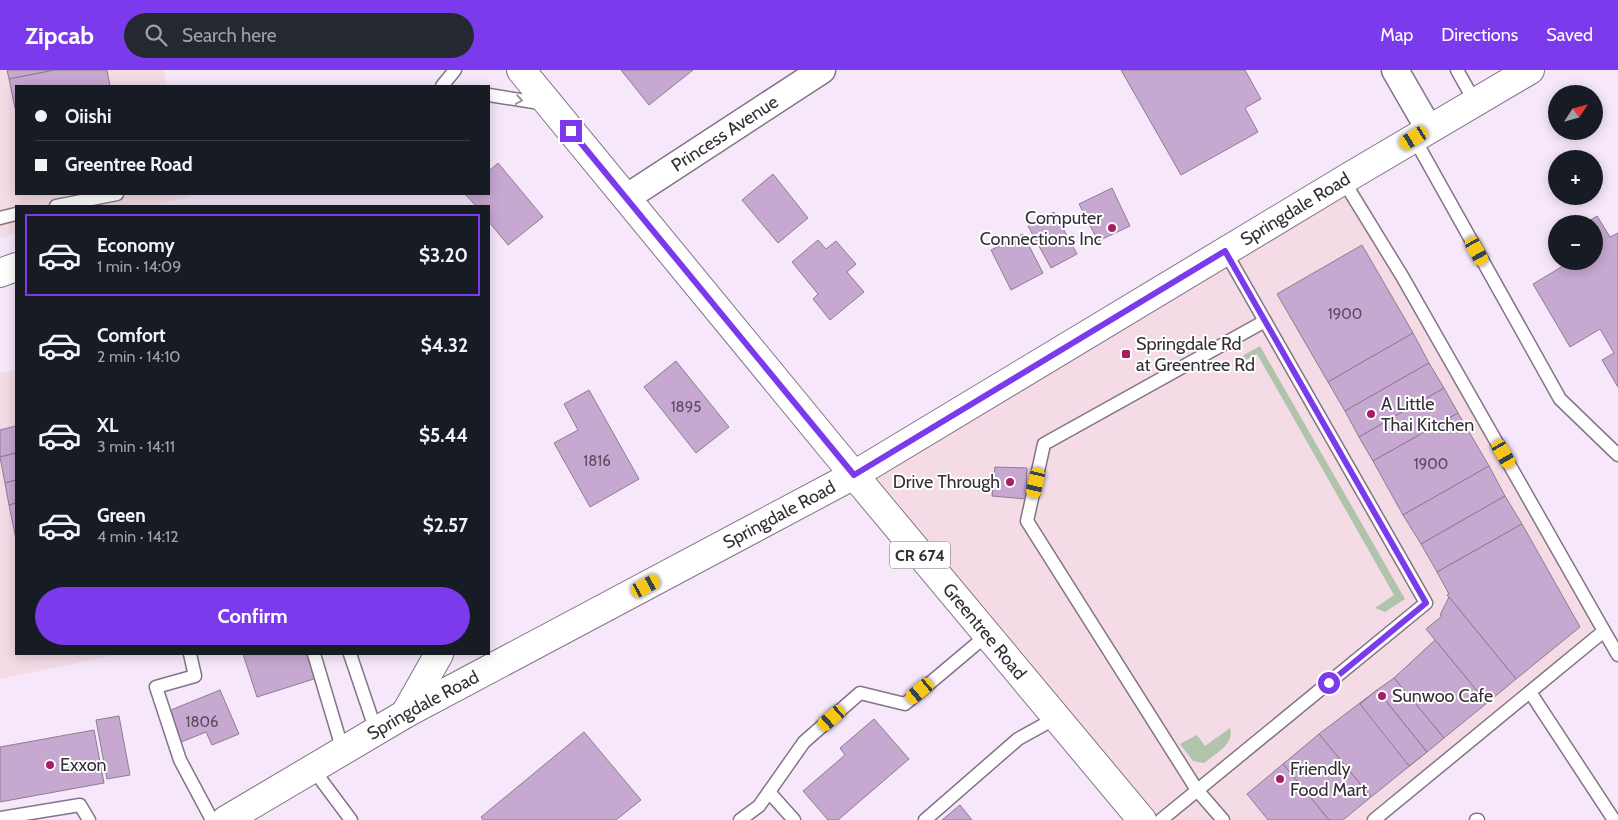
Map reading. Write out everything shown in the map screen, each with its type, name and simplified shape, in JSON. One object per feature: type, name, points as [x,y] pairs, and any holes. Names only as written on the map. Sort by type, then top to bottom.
[{"type":"main road","name":"Greentree Road","points":[[521,70],[854,475],[1142,820]]},
{"type":"main road","name":"Springdale Road","points":[[226,820],[406,714],[854,475],[1343,180],[1530,70]]},
{"type":"main road","points":[[0,273],[15,267]]},
{"type":"main road","points":[[406,714],[438,655]]},
{"type":"street","name":"Princess Avenue","points":[[626,198],[822,70]]},
{"type":"street","points":[[1395,70],[1421,134]]},
{"type":"lane","points":[[443,85],[456,70]]},
{"type":"lane","points":[[1457,70],[1475,102]]},
{"type":"lane","points":[[490,95],[550,104]]},
{"type":"lane","points":[[1421,134],[1560,399],[1618,454]]},
{"type":"lane","points":[[1343,180],[1402,276],[1618,655]]},
{"type":"lane","points":[[61,205],[112,195]]},
{"type":"lane","points":[[0,218],[15,214]]},
{"type":"lane","points":[[1160,820],[1426,603],[1225,251]]},
{"type":"lane","points":[[1223,820],[1197,790],[1027,522],[1044,444],[1265,321]]},
{"type":"lane","points":[[1374,820],[1604,631]]},
{"type":"lane","points":[[740,820],[758,806],[804,742],[860,693],[905,704],[987,635]]},
{"type":"lane","points":[[190,655],[195,676],[156,687],[180,760],[212,820]]},
{"type":"lane","points":[[314,655],[343,751]]},
{"type":"lane","points":[[350,655],[376,732]]},
{"type":"lane","points":[[1530,692],[1614,820]]},
{"type":"lane","points":[[925,820],[1018,740],[1056,718]]},
{"type":"lane","points":[[313,769],[351,820]]},
{"type":"lane","points":[[768,792],[794,820]]},
{"type":"lane","points":[[0,818],[80,805],[89,820]]},
{"type":"shaded area","points":[[0,70],[164,70],[167,85],[15,85],[15,195],[191,195],[191,197],[154,205],[15,205],[15,234],[0,238]]},
{"type":"shaded area","points":[[1351,175],[1610,630],[1380,820],[1142,820],[854,475]]},
{"type":"shaded area","points":[[15,370],[15,655],[114,655],[0,679],[0,373]]},
{"type":"green space","points":[[1260,346],[1405,599],[1385,612],[1375,608],[1394,595],[1257,354],[1240,363],[1239,358]]},
{"type":"green space","points":[[1230,728],[1230,739],[1219,752],[1204,763],[1193,761],[1180,744],[1197,735],[1205,746]]},
{"type":"building","points":[[7,70],[55,70],[9,79]]},
{"type":"building","points":[[55,70],[107,70],[110,85],[15,85],[15,108],[9,79]]},
{"type":"building","points":[[621,70],[693,70],[649,105]]},
{"type":"building","points":[[1121,70],[1245,70],[1261,99],[1245,108],[1258,132],[1181,175]]},
{"type":"building","points":[[498,163],[543,217],[508,245],[490,223],[490,205],[475,205],[466,195],[490,195],[490,170]]},
{"type":"building","points":[[773,174],[808,218],[778,243],[742,200]]},
{"type":"building","points":[[1112,188],[1130,226],[1098,241],[1079,204]]},
{"type":"building","points":[[1054,212],[1077,254],[1051,268],[1028,226]]},
{"type":"building","points":[[1603,226],[1610,237],[1618,233],[1618,387],[1602,360],[1614,353],[1600,329],[1570,347],[1533,284],[1556,270],[1603,270]]},
{"type":"building","points":[[1023,234],[1043,273],[1011,290],[991,250]]},
{"type":"building","points":[[818,240],[826,249],[836,241],[856,264],[847,272],[864,292],[830,320],[813,299],[818,294],[792,262]]},
{"type":"building","points":[[1362,245],[1413,333],[1328,382],[1277,294]]},
{"type":"building","points":[[1413,333],[1429,363],[1345,411],[1328,382]]},
{"type":"building","points":[[676,361],[729,427],[696,453],[644,387]]},
{"type":"building","points":[[1429,363],[1444,388],[1359,437],[1345,411]]},
{"type":"building","points":[[1444,388],[1458,413],[1373,461],[1359,437]]},
{"type":"building","points":[[589,390],[639,479],[590,507],[554,443],[578,430],[564,404]]},
{"type":"building","points":[[1458,413],[1489,466],[1403,515],[1373,461]]},
{"type":"building","points":[[15,426],[15,453],[0,457],[0,430]]},
{"type":"building","points":[[15,453],[15,480],[5,483],[0,457]]},
{"type":"building","points":[[1489,466],[1505,496],[1421,544],[1403,515]]},
{"type":"building","name":"Drive Through","points":[[995,467],[1027,468],[1026,499],[992,496]]},
{"type":"building","points":[[15,480],[15,503],[9,505],[5,483]]},
{"type":"building","points":[[1505,496],[1522,524],[1437,572],[1421,544]]},
{"type":"building","points":[[15,503],[15,534],[9,505]]},
{"type":"building","points":[[1522,524],[1580,627],[1516,679],[1447,595],[1449,594],[1437,572]]},
{"type":"building","points":[[1449,597],[1516,679],[1487,703],[1426,629],[1442,616],[1440,615]]},
{"type":"building","points":[[1435,640],[1487,703],[1444,738],[1394,678]]},
{"type":"building","points":[[243,655],[310,655],[317,678],[257,697]]},
{"type":"building","points":[[1394,678],[1444,738],[1427,752],[1377,690]]},
{"type":"building","points":[[220,690],[239,734],[212,745],[206,732],[179,743],[166,712]]},
{"type":"building","points":[[1377,690],[1427,752],[1371,797],[1319,734]]},
{"type":"building","points":[[1377,690],[1427,752],[1409,766],[1360,704]]},
{"type":"building","points":[[119,716],[130,775],[107,779],[96,720]]},
{"type":"building","points":[[874,719],[909,759],[838,820],[828,820],[803,791],[845,755],[840,748]]},
{"type":"building","name":"Exxon","points":[[94,730],[104,783],[0,802],[0,747]]},
{"type":"building","points":[[584,732],[641,800],[616,820],[483,820],[481,817]]},
{"type":"building","points":[[1319,734],[1371,797],[1343,820],[1329,820],[1283,764]]},
{"type":"building","name":"Friendly Food Mart","points":[[1283,764],[1329,820],[1268,820],[1247,794]]},
{"type":"building","points":[[960,805],[972,820],[942,820]]},
{"type":"place","name":"Computer Connections Inc","points":[[1112,228]]},
{"type":"place","name":"Springdale Rd at Greentree Rd","points":[[1126,354]]},
{"type":"place","name":"A Little Thai Kitchen","points":[[1371,414]]},
{"type":"place","name":"Drive Through","points":[[1010,482]]},
{"type":"place","name":"Sunwoo Cafe","points":[[1382,696]]},
{"type":"place","name":"Exxon","points":[[50,765]]},
{"type":"place","name":"Friendly Food Mart","points":[[1280,779]]},
{"type":"route","points":[[571,131],[854,475],[1225,251],[1426,603],[1329,683]]}]
